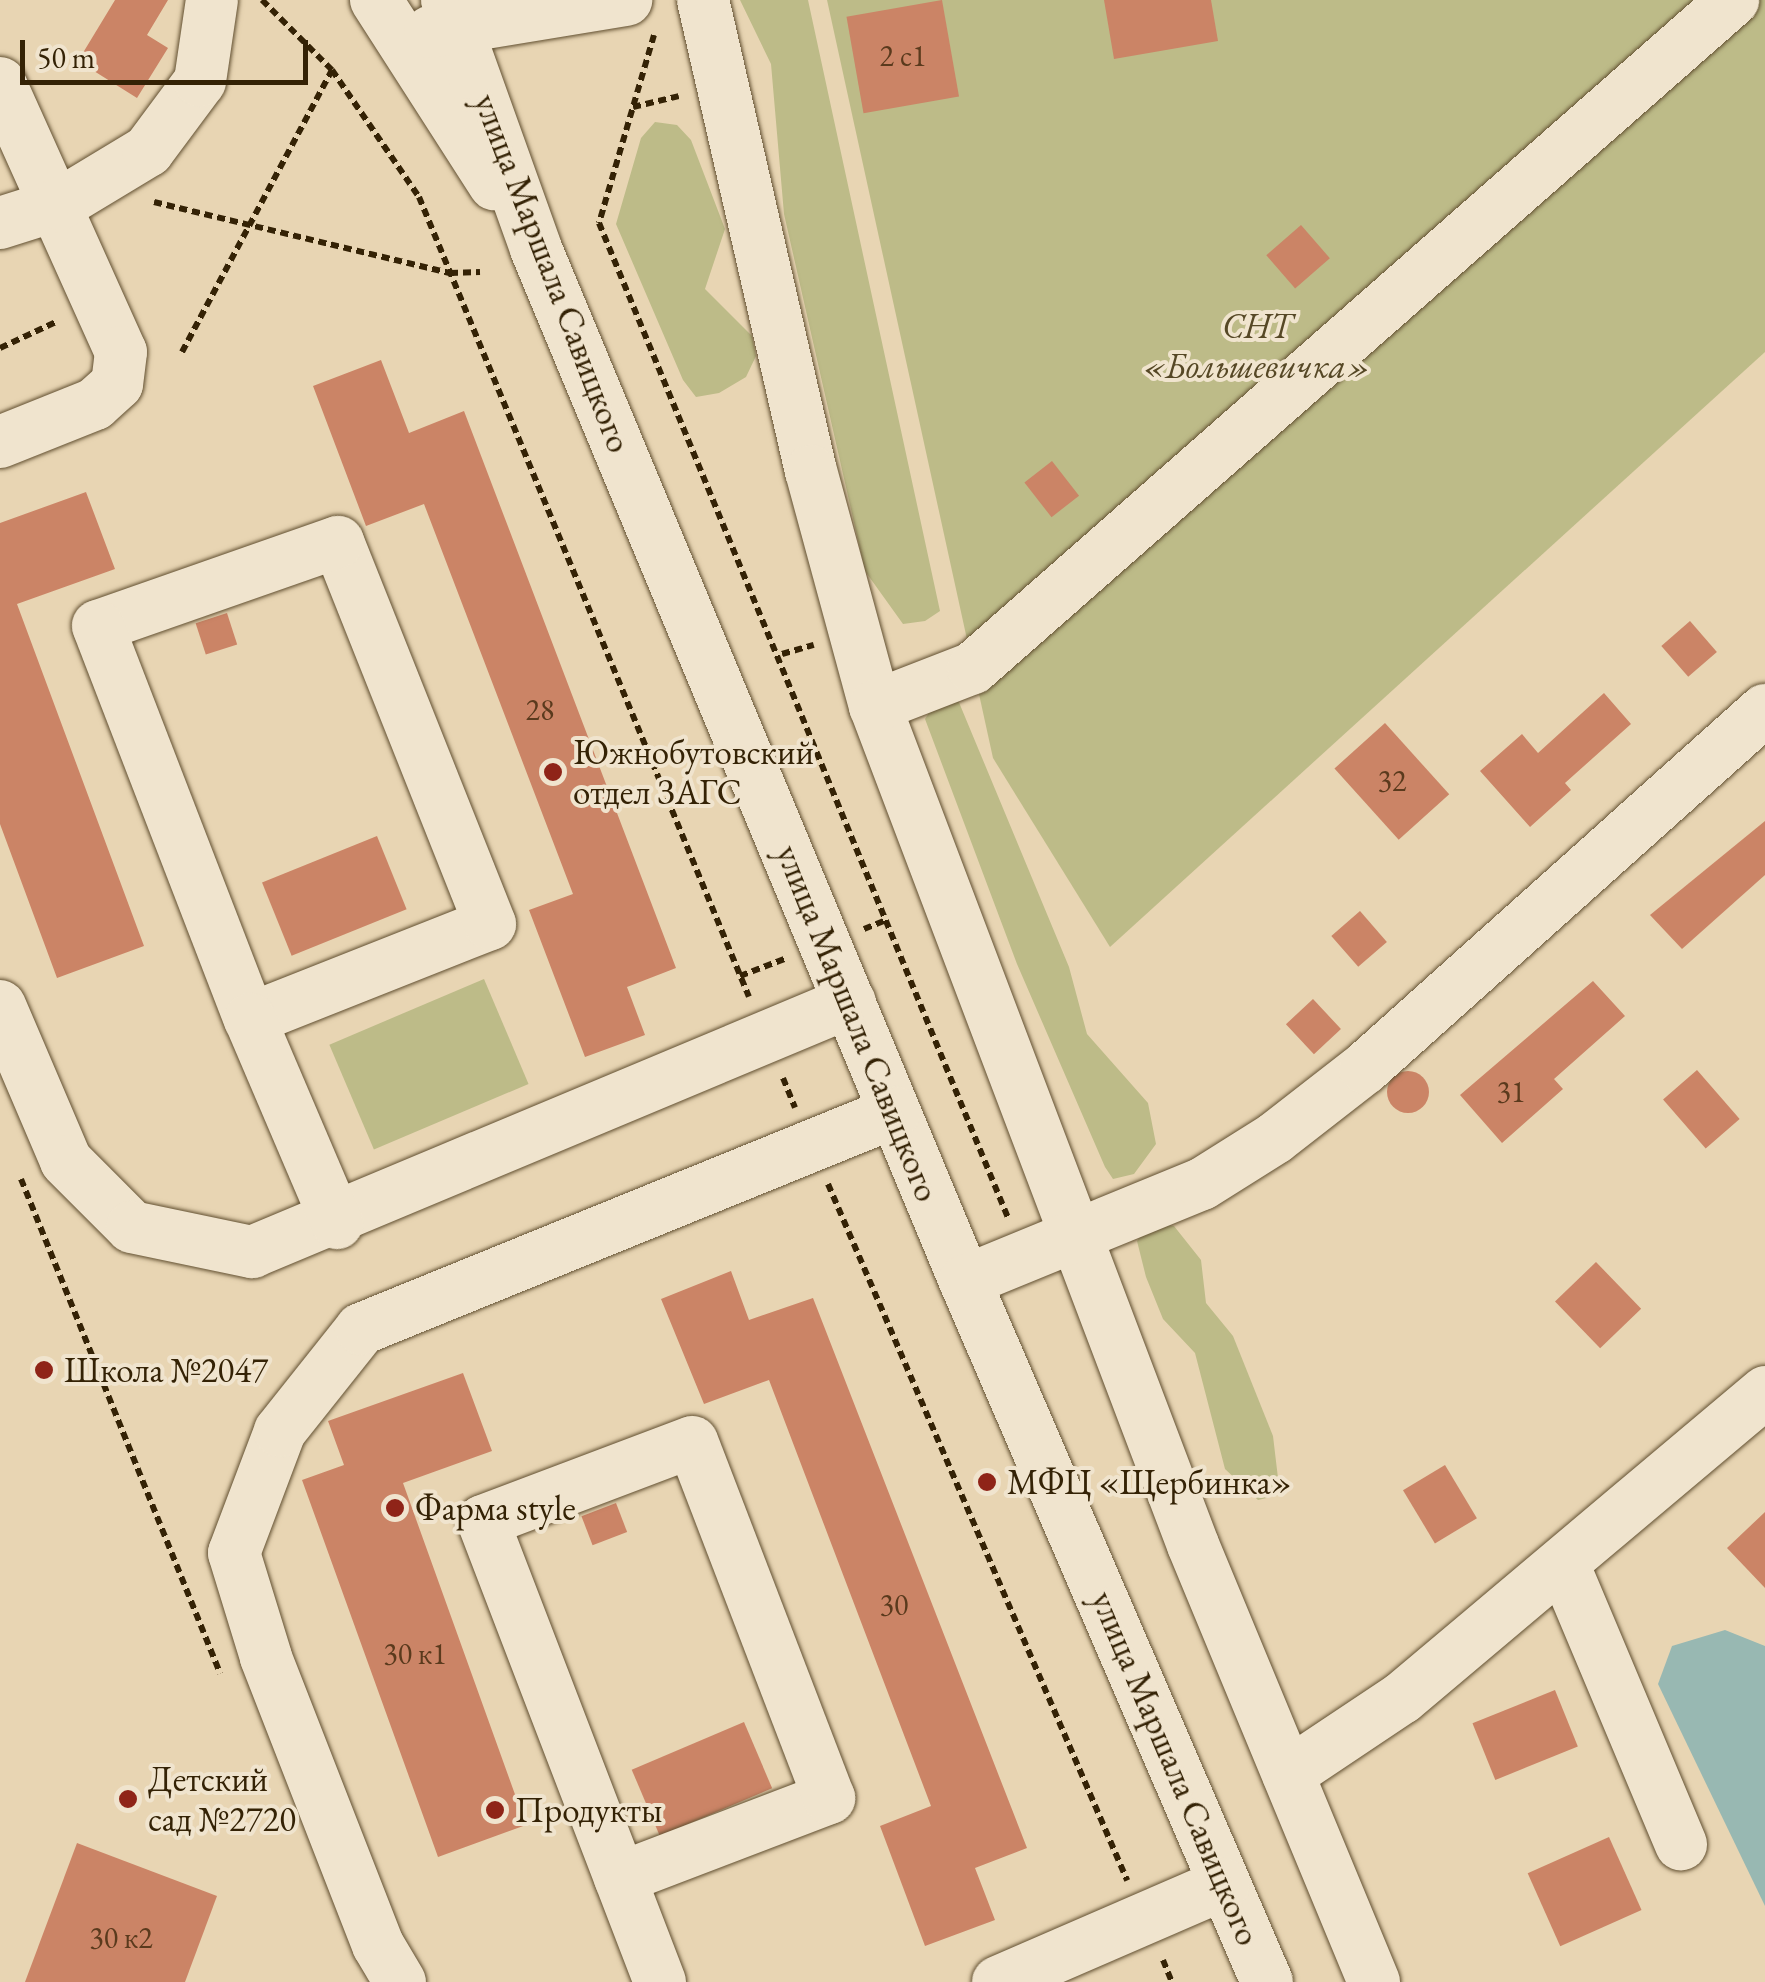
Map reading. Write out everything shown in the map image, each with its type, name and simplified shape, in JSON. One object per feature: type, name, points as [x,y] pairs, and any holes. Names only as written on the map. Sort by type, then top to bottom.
[{"type":"street","points":[[0,223],[75,195],[148,151],[200,81],[212,0]]},
{"type":"street","points":[[874,706],[973,668],[1733,0]]},
{"type":"street","points":[[536,248],[388,19],[663,6],[811,471],[874,706],[1288,1774],[1374,1982]]},
{"type":"street","name":"улица Маршала Савицкого","points":[[454,13],[536,248],[964,1281],[1266,1982]]},
{"type":"street","points":[[0,83],[75,195],[102,301],[121,352],[117,384],[94,404],[0,442]]},
{"type":"street","points":[[250,1019],[490,924],[338,542],[98,626],[250,1019],[337,1222]]},
{"type":"street","points":[[964,1281],[1202,1184],[1306,1116],[1765,710]]},
{"type":"street","points":[[0,1006],[66,1161],[132,1227],[252,1252],[337,1222],[850,1002]]},
{"type":"street","points":[[400,1982],[287,1711],[234,1553],[280,1431],[361,1328],[894,1112]]},
{"type":"street","points":[[1288,1774],[1402,1698],[1564,1566],[1765,1392]]},
{"type":"street","points":[[620,1878],[829,1798],[692,1442],[483,1522],[660,1982]]},
{"type":"street","points":[[1564,1566],[1681,1844]]},
{"type":"street","points":[[998,1982],[1224,1884]]},
{"type":"path","points":[[182,352],[332,70],[262,0]]},
{"type":"path","points":[[663,6],[599,223],[1024,1258]]},
{"type":"path","points":[[75,195],[250,225],[450,272],[480,272]]},
{"type":"path","points":[[0,348],[102,301]]},
{"type":"path","points":[[15,1164],[227,1691]]},
{"type":"green space","points":[[740,0],[808,0],[940,611],[925,621],[903,624],[865,571],[784,214],[771,64]]},
{"type":"green space","name":"СНТ «Большевичка»","points":[[827,0],[1765,0],[1765,352],[1110,947],[993,758]]},
{"type":"green space","points":[[655,122],[677,125],[691,140],[725,229],[705,289],[752,336],[756,356],[746,377],[719,393],[696,397],[683,380],[616,224],[641,138]]},
{"type":"green space","points":[[937,700],[958,700],[1069,967],[1087,1034],[1148,1103],[1156,1144],[1134,1174],[1113,1179],[1105,1167],[1017,964],[925,719]]},
{"type":"green space","points":[[484,979],[529,1084],[374,1150],[329,1045]]},
{"type":"green space","points":[[1151,1222],[1174,1226],[1201,1260],[1206,1303],[1233,1336],[1273,1436],[1280,1495],[1258,1500],[1225,1469],[1195,1353],[1163,1319],[1146,1277],[1137,1241]]},
{"type":"water","points":[[1725,1630],[1765,1646],[1765,1906],[1658,1684],[1672,1646]]},
{"type":"building","points":[[115,0],[168,0],[147,35],[168,48],[137,98],[78,61]]},
{"type":"building","points":[[942,0],[959,97],[863,113],[846,17]]},
{"type":"building","points":[[1104,0],[1211,0],[1218,41],[1114,59]]},
{"type":"building","points":[[1301,225],[1330,258],[1295,288],[1266,255]]},
{"type":"building","points":[[381,360],[409,433],[464,411],[676,968],[627,987],[645,1035],[585,1057],[529,910],[573,894],[424,504],[366,526],[313,386]]},
{"type":"building","points":[[1052,461],[1079,496],[1052,517],[1024,483]]},
{"type":"building","points":[[86,492],[115,569],[17,604],[144,946],[57,978],[0,824],[0,523]]},
{"type":"building","points":[[227,613],[237,644],[206,655],[196,623]]},
{"type":"building","points":[[1690,621],[1717,652],[1688,677],[1661,646]]},
{"type":"building","points":[[1604,693],[1631,724],[1565,783],[1571,790],[1530,827],[1480,771],[1522,734],[1538,753]]},
{"type":"building","points":[[1385,723],[1449,794],[1399,840],[1334,769]]},
{"type":"building","points":[[1765,821],[1765,875],[1682,949],[1650,915]]},
{"type":"building","points":[[377,836],[407,909],[292,956],[262,882]]},
{"type":"building","points":[[1360,911],[1387,942],[1358,967],[1331,936]]},
{"type":"building","points":[[1593,981],[1625,1016],[1554,1079],[1563,1089],[1502,1143],[1460,1095]]},
{"type":"building","points":[[1313,999],[1341,1029],[1314,1054],[1286,1024]]},
{"type":"building","points":[[1697,1070],[1740,1119],[1706,1149],[1663,1100]]},
{"type":"building","points":[[1408,1071],[1423,1077],[1429,1092],[1423,1107],[1408,1113],[1393,1107],[1387,1092],[1393,1077]]},
{"type":"building","points":[[1596,1262],[1641,1309],[1600,1348],[1555,1302]]},
{"type":"building","points":[[731,1271],[749,1320],[813,1298],[1027,1848],[975,1868],[995,1920],[925,1946],[880,1826],[931,1806],[769,1380],[704,1404],[661,1299]]},
{"type":"building","points":[[463,1373],[492,1451],[403,1483],[526,1825],[438,1857],[302,1480],[344,1465],[328,1421]]},
{"type":"building","points":[[1445,1465],[1477,1518],[1435,1543],[1403,1490]]},
{"type":"building","points":[[616,1503],[627,1532],[593,1545],[581,1516]]},
{"type":"building","points":[[1765,1512],[1765,1588],[1727,1548]]},
{"type":"building","points":[[1555,1690],[1578,1747],[1495,1780],[1472,1723]]},
{"type":"building","points":[[744,1722],[772,1788],[660,1836],[632,1770]]},
{"type":"building","points":[[1609,1837],[1642,1910],[1560,1946],[1528,1873]]},
{"type":"building","points":[[77,1843],[217,1896],[185,1982],[25,1982]]},
{"type":"place","name":"Южнобутовский отдел ЗАГС","points":[[553,772]]},
{"type":"place","name":"Школа №2047","points":[[44,1370]]},
{"type":"place","name":"МФЦ «Щербинка»","points":[[987,1482]]},
{"type":"place","name":"Фарма style","points":[[395,1508]]},
{"type":"place","name":"Детский сад №2720","points":[[128,1799]]},
{"type":"place","name":"Продукты","points":[[495,1810]]}]
